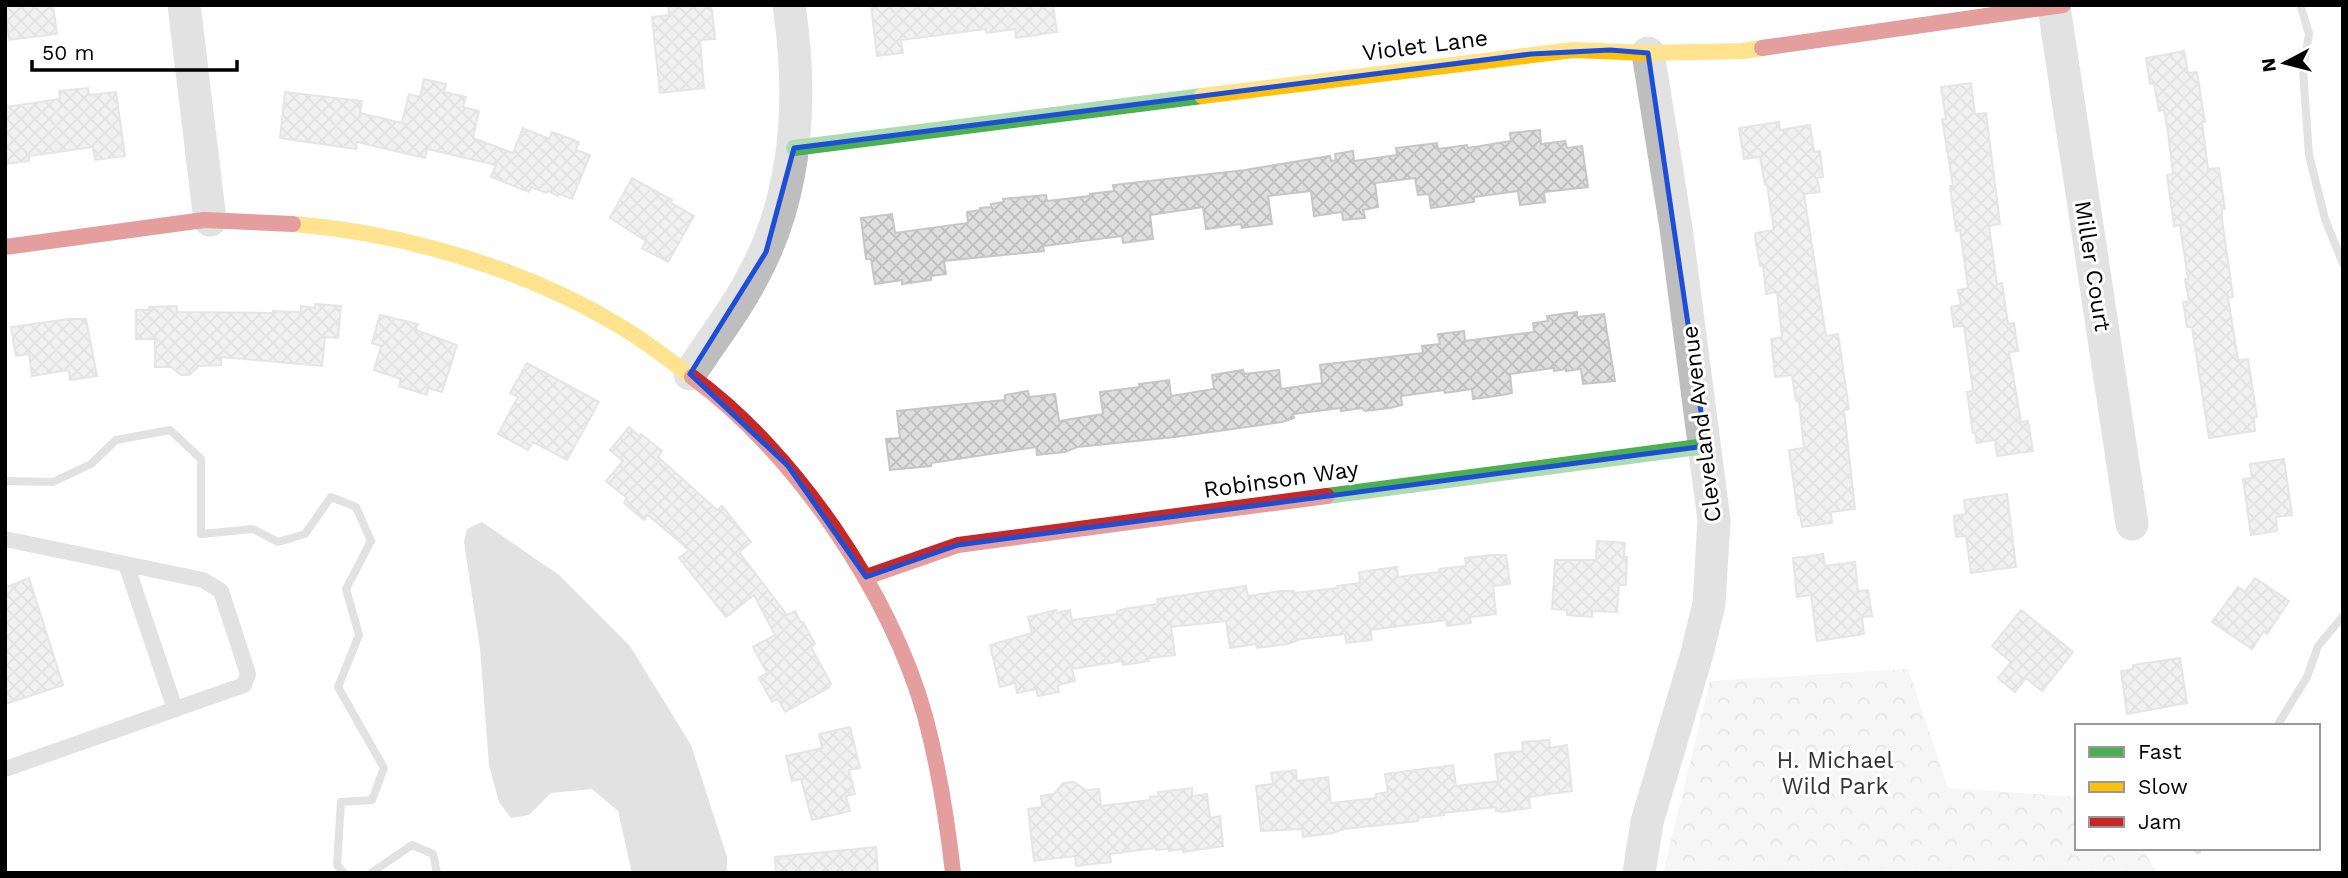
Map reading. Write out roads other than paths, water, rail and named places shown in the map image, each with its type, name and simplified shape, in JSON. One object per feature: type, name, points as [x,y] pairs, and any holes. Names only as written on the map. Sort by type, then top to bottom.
[{"type":"street","points":[[184,5],[210,220]]},
{"type":"street","points":[[690,374],[735,308],[766,252],[783,201],[794,148],[797,94],[789,5]]},
{"type":"street","name":"Violet Lane","points":[[794,148],[1531,54],[1573,50],[1648,54],[1744,51],[2058,6]]},
{"type":"street","name":"Miller Court","points":[[2058,6],[2132,524]]},
{"type":"street","name":"Cleveland Avenue","points":[[1639,873],[1647,822],[1709,604],[1714,520],[1676,228],[1648,54]]},
{"type":"street","points":[[5,247],[210,220],[319,226],[380,236],[440,251],[510,274],[575,303],[634,335],[690,374],[741,418],[788,466],[830,519],[866,577],[910,668],[938,765],[953,873]]},
{"type":"street","name":"Robinson Way","points":[[866,577],[958,545],[1706,446]]},
{"type":"lane","points":[[5,538],[203,580],[221,591],[248,674],[244,685],[5,769]]},
{"type":"lane","points":[[126,564],[175,709]]},
{"type":"waterway","points":[[2301,7],[2309,34],[2303,70],[2309,155],[2325,219],[2343,264]]},
{"type":"waterway","points":[[5,481],[53,482],[91,464],[116,440],[170,430],[201,459],[201,534],[253,529],[278,542],[305,534],[331,497],[356,507],[371,541],[346,589],[359,635],[338,687],[384,768],[372,800],[341,802],[337,865],[344,873]]},
{"type":"waterway","points":[[2278,724],[2307,677],[2318,646],[2343,616]]},
{"type":"waterway","points":[[371,873],[412,845],[433,854],[437,873]]},
{"type":"park label","name":"H. Michael Wild Park","points":[[1835,773]]}]
